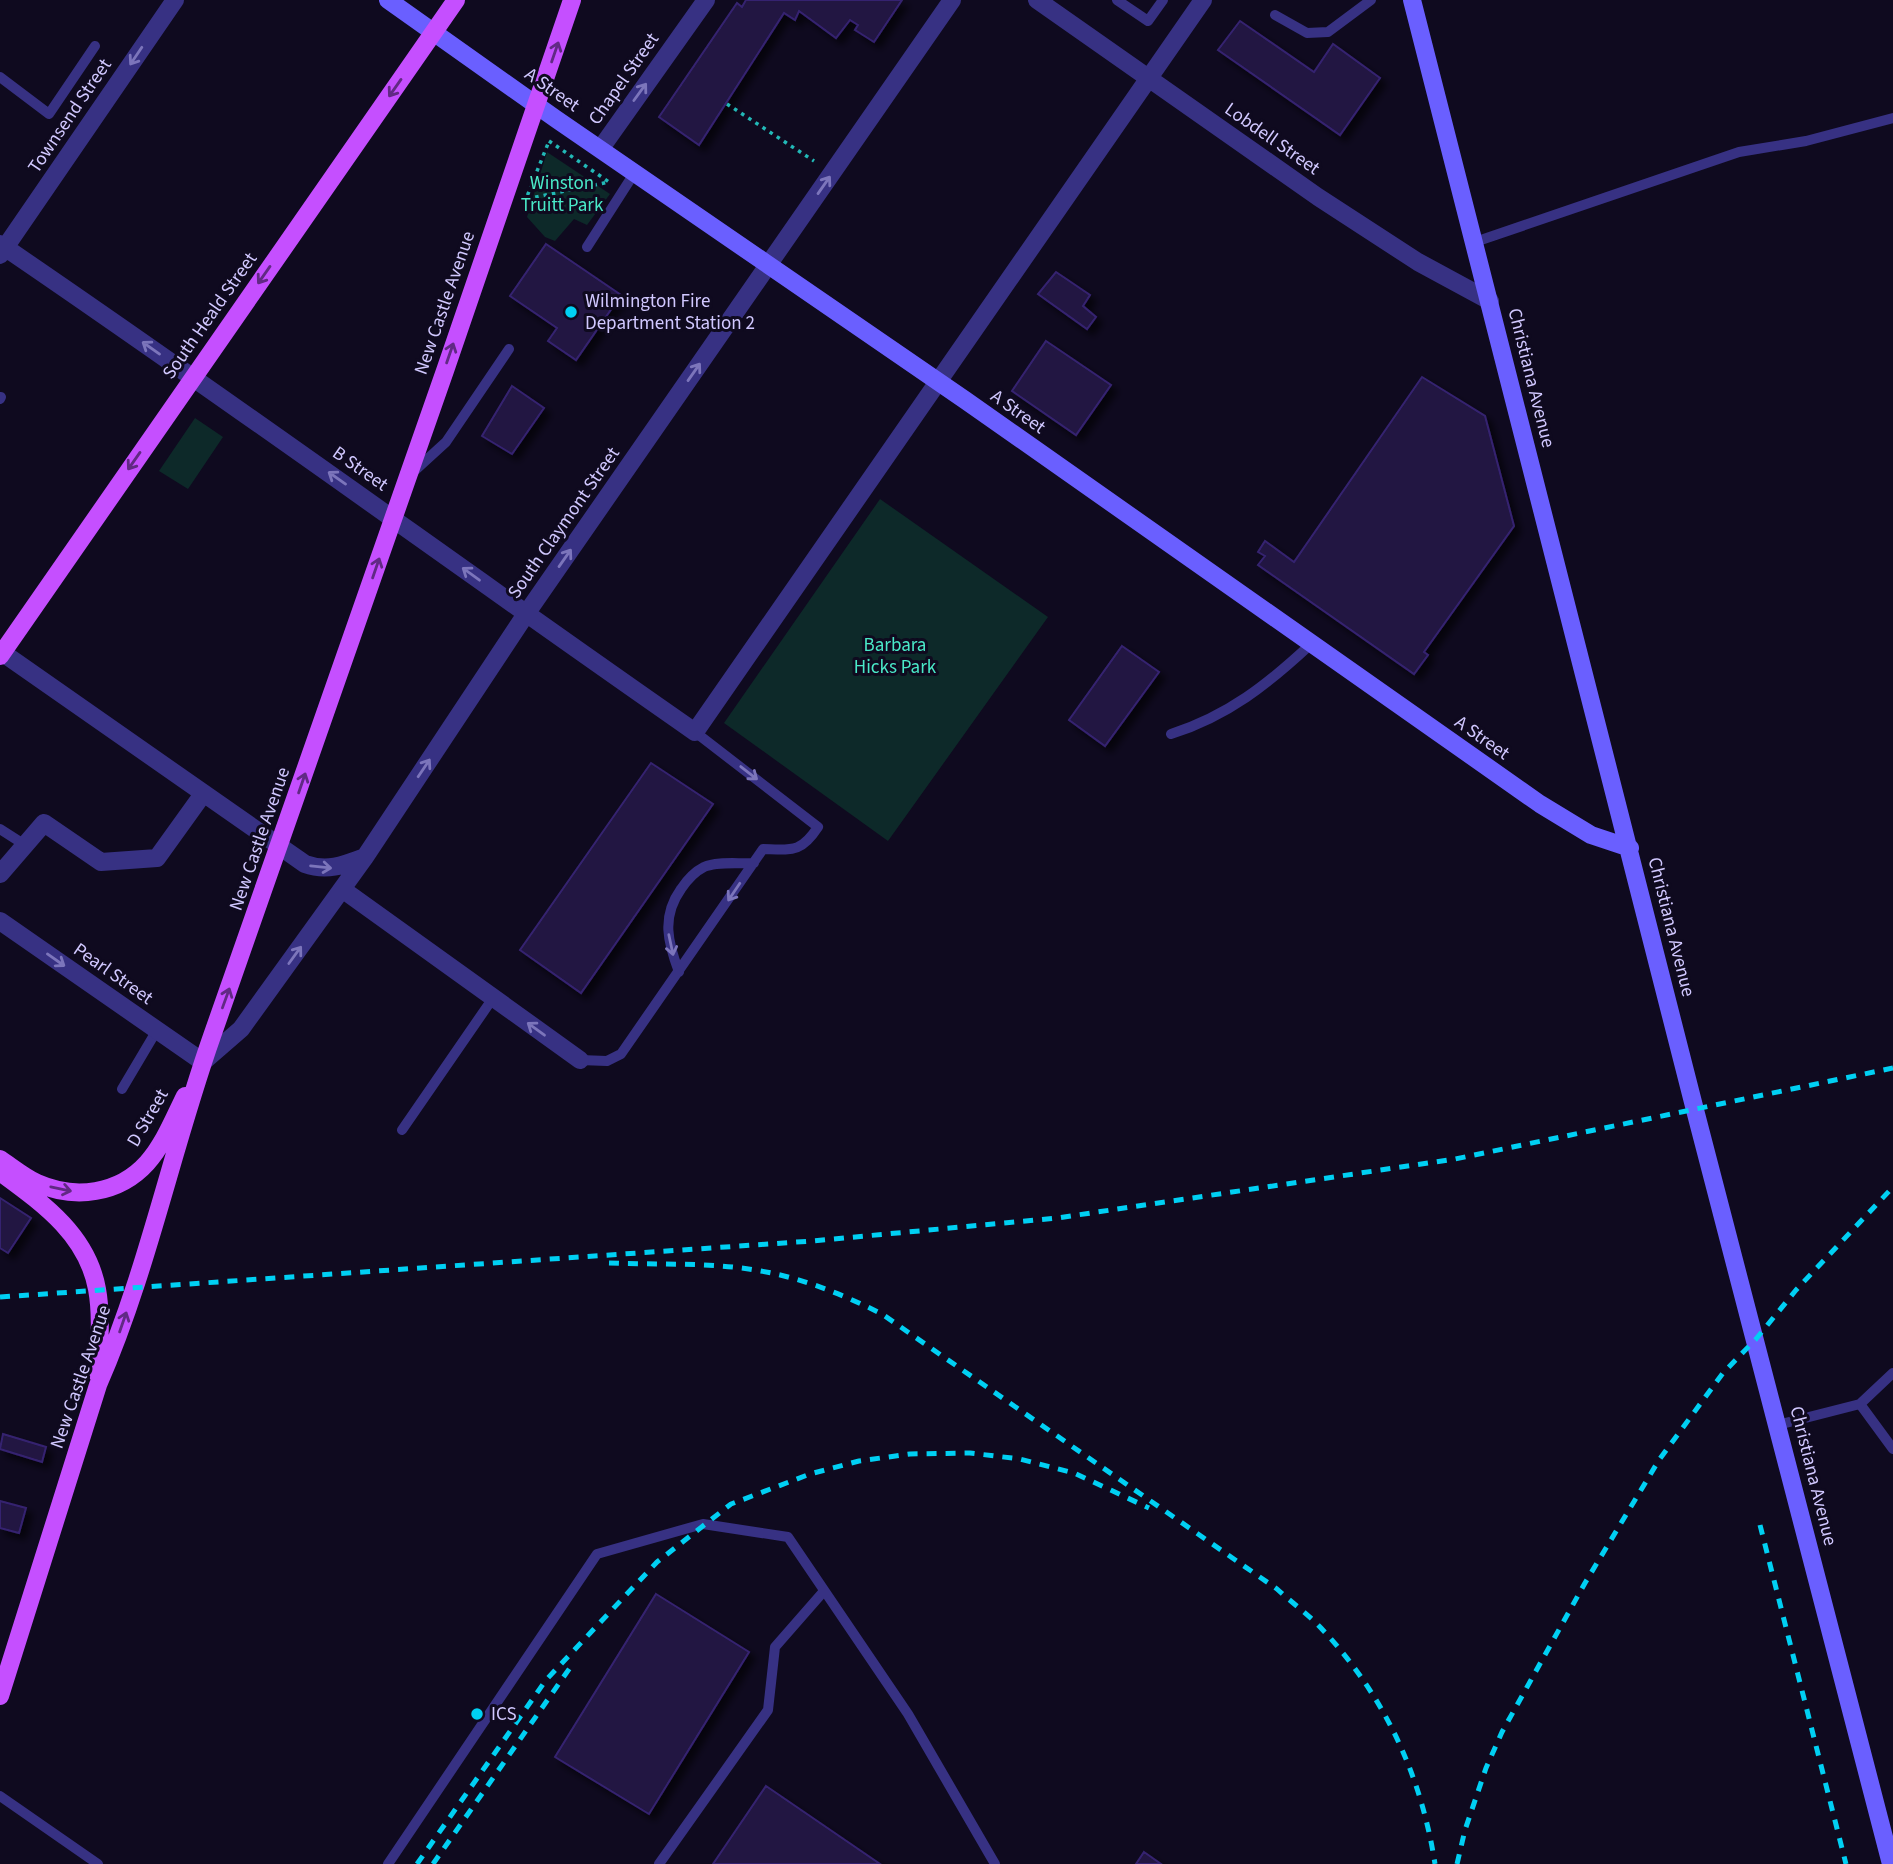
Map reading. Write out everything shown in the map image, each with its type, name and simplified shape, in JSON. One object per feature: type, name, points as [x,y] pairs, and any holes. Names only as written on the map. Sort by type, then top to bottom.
[{"type":"main road","name":"A Street","points":[[388,0],[1540,804],[1591,835],[1630,848]]},
{"type":"main road","name":"South Heald Street","points":[[1,654],[456,0]]},
{"type":"main road","name":"New Castle Avenue","points":[[0,1696],[6,1656],[98,1385],[113,1351],[135,1286],[203,1062],[280,847],[572,0]]},
{"type":"main road","name":"Christiana Avenue","points":[[1414,0],[1695,1110],[1891,1864]]},
{"type":"main road","name":"D Street","points":[[0,1159],[37,1183],[61,1190],[98,1192],[111,1187],[133,1176],[148,1162],[162,1142],[203,1062]]},
{"type":"main road","points":[[0,1172],[60,1219],[76,1237],[91,1265],[98,1290],[98,1385]]},
{"type":"street","name":"Townsend Street","points":[[2,249],[175,0]]},
{"type":"street","name":"Chapel Street","points":[[601,148],[706,0]]},
{"type":"street","name":"South Claymont Street","points":[[203,1062],[241,1029],[365,857],[526,614],[952,0]]},
{"type":"street","name":"Lobdell Street","points":[[1037,0],[1377,236],[1490,300]]},
{"type":"street","points":[[695,732],[1203,0]]},
{"type":"street","name":"B Street","points":[[2,249],[193,377],[695,732]]},
{"type":"street","points":[[1,654],[305,864],[338,868],[365,857]]},
{"type":"street","points":[[0,874],[44,822],[101,862],[157,858],[202,793]]},
{"type":"street","points":[[342,889],[580,1060]]},
{"type":"street","name":"Pearl Street","points":[[0,921],[203,1062]]},
{"type":"lane","points":[[1117,0],[1148,21],[1163,0]]},
{"type":"lane","points":[[1275,15],[1307,33],[1328,32],[1371,0]]},
{"type":"lane","points":[[0,77],[49,114],[95,46]]},
{"type":"lane","points":[[1475,242],[1739,152],[1806,141],[1893,118]]},
{"type":"lane","points":[[587,247],[635,173]]},
{"type":"lane","points":[[407,478],[446,442],[509,349]]},
{"type":"lane","points":[[1171,734],[1195,727],[1241,702],[1271,681],[1311,644]]},
{"type":"lane","points":[[580,1060],[607,1061],[621,1054],[763,849],[791,849],[809,842],[818,827],[695,732]]},
{"type":"lane","points":[[0,829],[24,845]]},
{"type":"lane","points":[[679,972],[670,948],[667,923],[672,901],[690,877],[706,866],[754,863]]},
{"type":"lane","points":[[402,1130],[493,998]]},
{"type":"lane","points":[[122,1089],[157,1031]]},
{"type":"lane","points":[[1778,1426],[1860,1404],[1893,1373]]},
{"type":"lane","points":[[1860,1404],[1893,1449]]},
{"type":"lane","points":[[388,1864],[597,1553],[703,1524],[788,1537],[908,1714],[995,1864]]},
{"type":"lane","points":[[659,1864],[768,1710],[775,1647],[824,1591]]},
{"type":"lane","points":[[0,1796],[98,1864]]},
{"type":"path","points":[[727,104],[814,161]]},
{"type":"path","points":[[549,141],[609,182],[597,184],[526,198],[549,141]]},
{"type":"green space","name":"Winston Truitt Park","points":[[547,152],[610,194],[587,225],[574,219],[555,241],[545,237],[527,217]]},
{"type":"green space","points":[[195,418],[223,437],[188,489],[159,471]]},
{"type":"green space","name":"Barbara Hicks Park","points":[[880,499],[1048,617],[888,841],[724,723]]},
{"type":"building","points":[[746,0],[902,0],[874,42],[855,30],[858,25],[850,20],[836,38],[799,11],[795,20],[784,13],[699,145],[659,117],[737,3],[742,7]]},
{"type":"building","points":[[1240,21],[1314,72],[1333,44],[1380,78],[1340,135],[1218,50]]},
{"type":"building","name":"Wilmington Fire Department Station 2","points":[[546,244],[621,295],[576,360],[548,341],[557,328],[510,296]]},
{"type":"building","points":[[1056,272],[1090,295],[1083,306],[1096,317],[1087,329],[1038,294]]},
{"type":"building","points":[[1046,341],[1111,385],[1076,435],[1012,391]]},
{"type":"building","points":[[1422,377],[1485,416],[1514,526],[1424,652],[1428,655],[1414,674],[1258,565],[1265,556],[1258,552],[1265,541],[1294,562]]},
{"type":"building","points":[[512,386],[544,408],[512,454],[482,436]]},
{"type":"building","points":[[1122,646],[1159,672],[1105,746],[1069,720]]},
{"type":"building","points":[[651,763],[713,804],[581,993],[520,950]]},
{"type":"building","points":[[0,1198],[31,1218],[8,1253],[0,1248]]},
{"type":"building","points":[[3,1434],[46,1447],[42,1462],[0,1449]]},
{"type":"building","points":[[0,1501],[26,1508],[19,1533],[0,1528]]},
{"type":"building","points":[[656,1594],[749,1652],[649,1814],[555,1757]]},
{"type":"building","points":[[766,1786],[880,1864],[713,1864]]},
{"type":"building","points":[[1144,1852],[1161,1864],[1136,1864]]},
{"type":"railway","points":[[0,1297],[812,1241],[1057,1218],[1455,1159],[1893,1068]]},
{"type":"railway","points":[[1457,1864],[1465,1830],[1486,1768],[1502,1732],[1585,1583],[1659,1460],[1723,1373],[1756,1339],[1796,1290],[1893,1187]]},
{"type":"railway","points":[[609,1263],[737,1267],[772,1273],[820,1287],[882,1314],[1277,1589],[1316,1623],[1363,1680],[1381,1708],[1409,1767],[1429,1831],[1435,1864]]},
{"type":"railway","points":[[417,1864],[546,1680],[657,1562],[731,1504],[810,1474],[859,1461],[910,1454],[970,1453],[1020,1459],[1074,1473],[1149,1508]]},
{"type":"railway","points":[[1760,1525],[1846,1864]]},
{"type":"railway","points":[[433,1864],[574,1662]]},
{"type":"place","name":"Wilmington Fire Department Station 2","points":[[571,312]]},
{"type":"place","name":"ICS","points":[[477,1714]]}]
